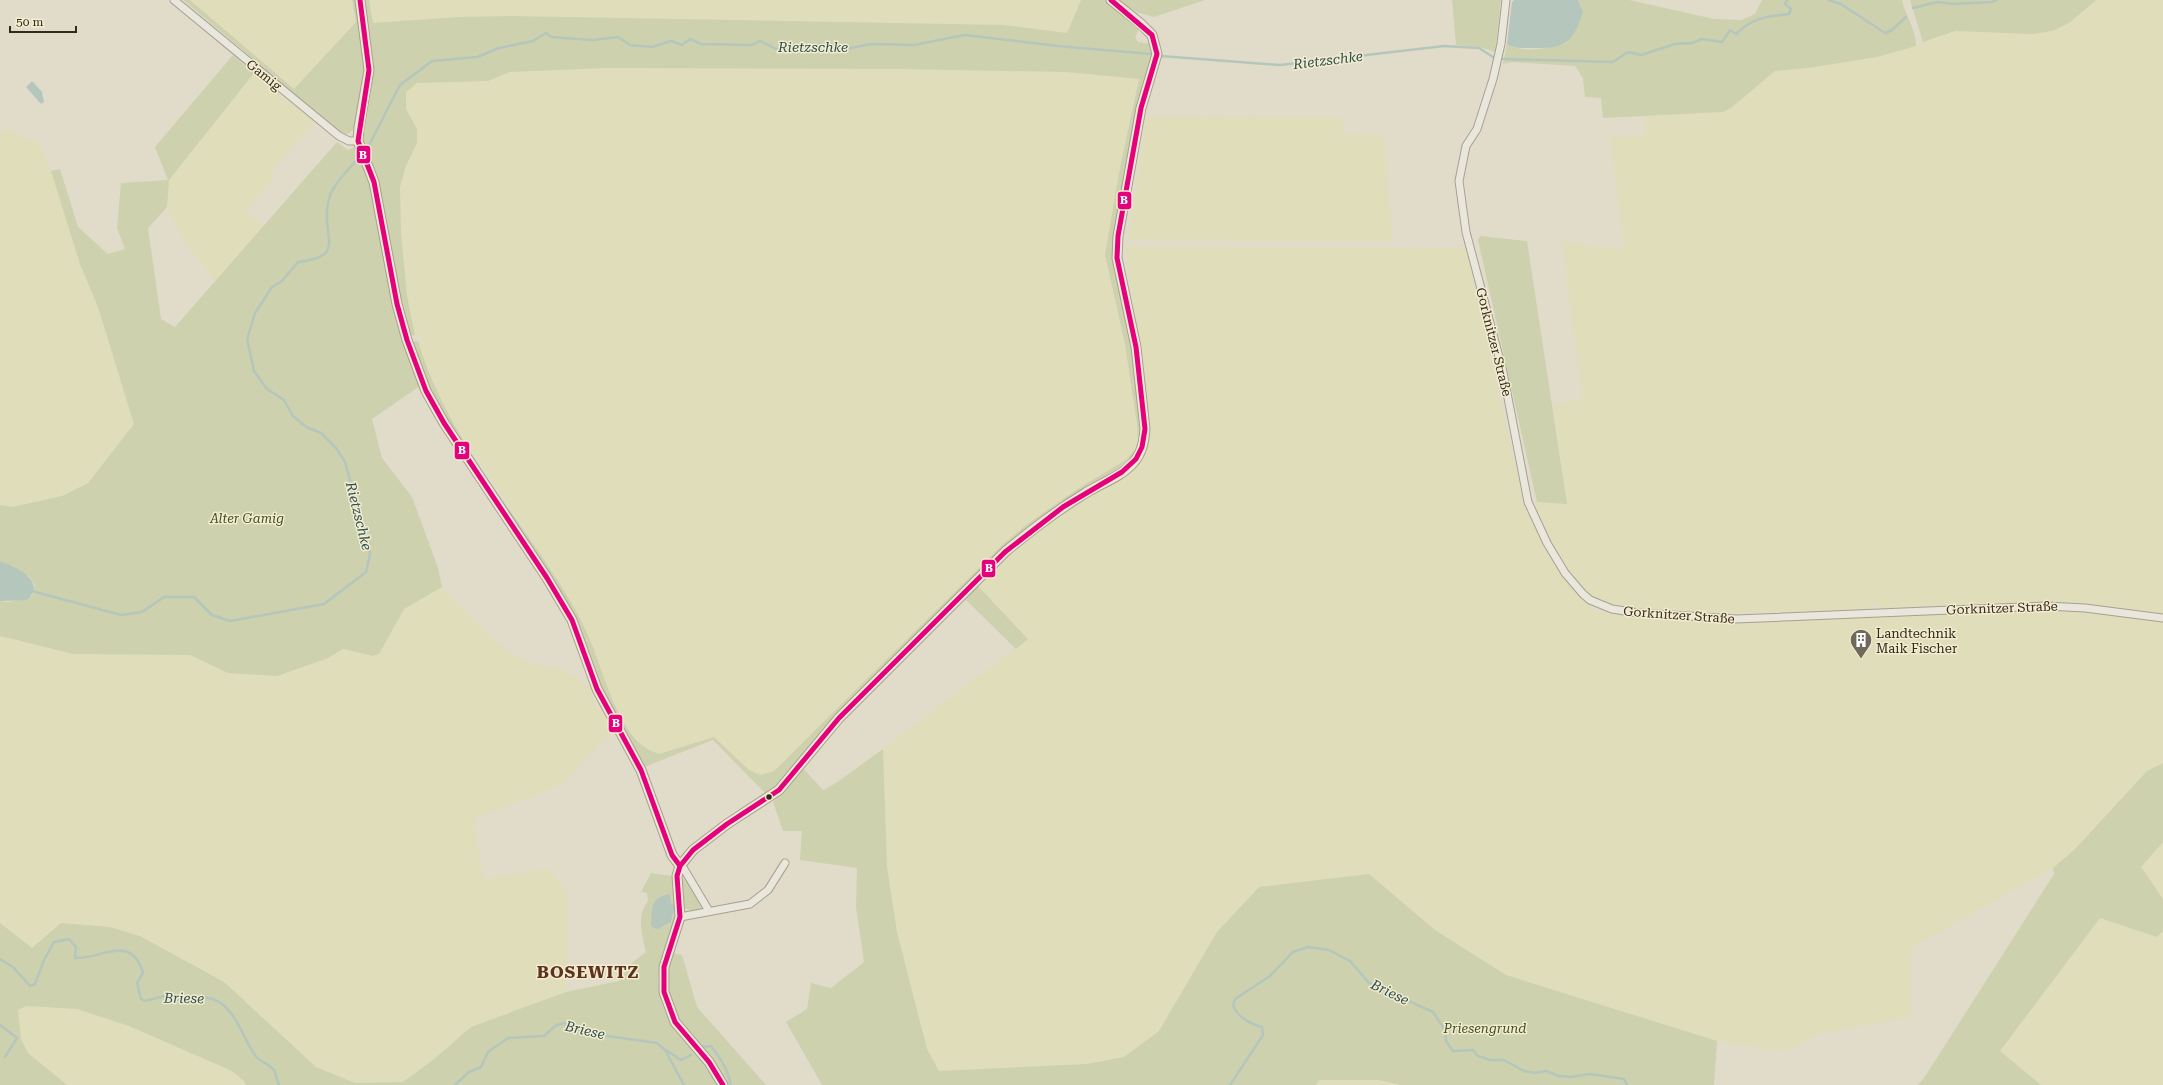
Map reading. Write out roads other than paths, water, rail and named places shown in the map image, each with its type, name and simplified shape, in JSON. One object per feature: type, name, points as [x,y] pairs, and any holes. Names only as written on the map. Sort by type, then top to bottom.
[{"type":"street","name":"Gamig","points":[[174,0],[340,136],[349,141],[358,141]]},
{"type":"street","points":[[360,0],[370,70],[359,127],[358,141],[374,182],[397,304],[407,340],[426,391],[444,423],[547,578],[572,620],[597,689],[641,770],[672,855],[684,869],[709,911]]},
{"type":"street","points":[[723,1085],[709,1062],[675,1022],[664,992],[664,967],[680,917],[677,876],[680,866],[693,850],[727,824],[779,790],[839,718],[1005,552],[1029,532],[1083,494],[1123,472],[1132,464],[1140,453],[1144,442],[1145,429],[1136,347],[1117,258],[1118,236],[1141,108],[1157,54],[1152,35],[1140,22],[1111,0]]},
{"type":"street","name":"Gorknitzer Straße","points":[[1506,0],[1498,58],[1478,129],[1466,146],[1460,171],[1459,181],[1466,232],[1503,372],[1528,502],[1547,543],[1566,573],[1590,600],[1612,609],[1638,614],[1736,620],[2046,606],[2085,608],[2163,618]]},
{"type":"street","points":[[680,917],[750,904],[758,900],[768,890],[785,863]]},
{"type":"waterway","name":"Rietzschke","points":[[1503,59],[1613,62],[1628,52],[1641,55],[1675,44],[1692,43],[1702,39],[1722,42],[1730,30],[1736,34],[1742,28],[1754,21],[1789,14],[1791,9],[1785,4],[1787,0]]},
{"type":"waterway","name":"Rietzschke","points":[[1829,0],[1841,4],[1885,33],[1892,30],[1906,17]]},
{"type":"waterway","name":"Rietzschke","points":[[1913,8],[1937,2],[1953,4],[1991,2],[1997,0]]},
{"type":"waterway","name":"Rietzschke","points":[[368,147],[400,85],[432,61],[477,57],[499,48],[533,41],[546,33],[551,37],[592,40],[618,37],[630,45],[652,47],[671,41],[682,45],[690,39],[701,44],[752,45],[760,41],[778,50],[786,46],[836,44],[841,50],[871,44],[914,45],[965,35],[1057,46],[1151,54]]},
{"type":"waterway","name":"Rietzschke","points":[[1161,56],[1280,65],[1444,46],[1479,48],[1493,57]]},
{"type":"waterway","name":"Rietzschke","points":[[32,591],[121,615],[142,612],[164,597],[194,597],[212,615],[230,621],[324,604],[366,572],[370,554],[345,462],[336,448],[321,433],[306,427],[293,416],[284,400],[267,389],[254,371],[247,339],[255,313],[272,287],[282,281],[298,262],[313,259],[323,255],[328,250],[327,215],[330,196],[340,178],[359,157]]},
{"type":"waterway","name":"Briese","points":[[0,959],[13,967],[30,986],[35,984],[44,960],[54,942],[69,939],[76,947],[75,958],[115,951],[123,951],[131,954],[138,961],[143,973],[137,983],[141,999],[145,1001],[165,996],[176,999],[200,997],[213,999],[221,1003],[233,1016],[250,1048],[257,1057],[274,1070],[279,1085]]},
{"type":"waterway","name":"Briese","points":[[1230,1085],[1263,1035],[1262,1027],[1245,1020],[1239,1014],[1233,1006],[1235,999],[1270,976],[1293,952],[1308,947],[1329,950],[1350,961],[1369,983],[1433,1012],[1445,1030],[1446,1041],[1453,1051],[1473,1050],[1478,1056],[1490,1060],[1504,1060],[1524,1071],[1535,1073],[1546,1071],[1559,1076],[1571,1077],[1590,1074],[1624,1079],[1627,1085]]},
{"type":"waterway","name":"Briese","points":[[455,1085],[469,1072],[481,1067],[488,1052],[508,1038],[544,1036],[555,1026],[564,1023],[586,1033],[657,1043],[665,1050],[684,1085]]},
{"type":"waterway","points":[[0,1025],[17,1038],[5,1057]]},
{"type":"waterway","name":"Briese","points":[[702,1047],[711,1046],[726,1068],[731,1085]]},
{"type":"waterway","name":"Briese","points":[[666,1050],[681,1060],[691,1055]]},
{"type":"place","name":"Landtechnik Maik Fischer","points":[[1861,660]]},
{"type":"district","name":"BOSEWITZ","points":[[588,972]]},
{"type":"park label","name":"Alter Gamig","points":[[247,518]]},
{"type":"park label","name":"Priesengrund","points":[[1485,1028]]}]
